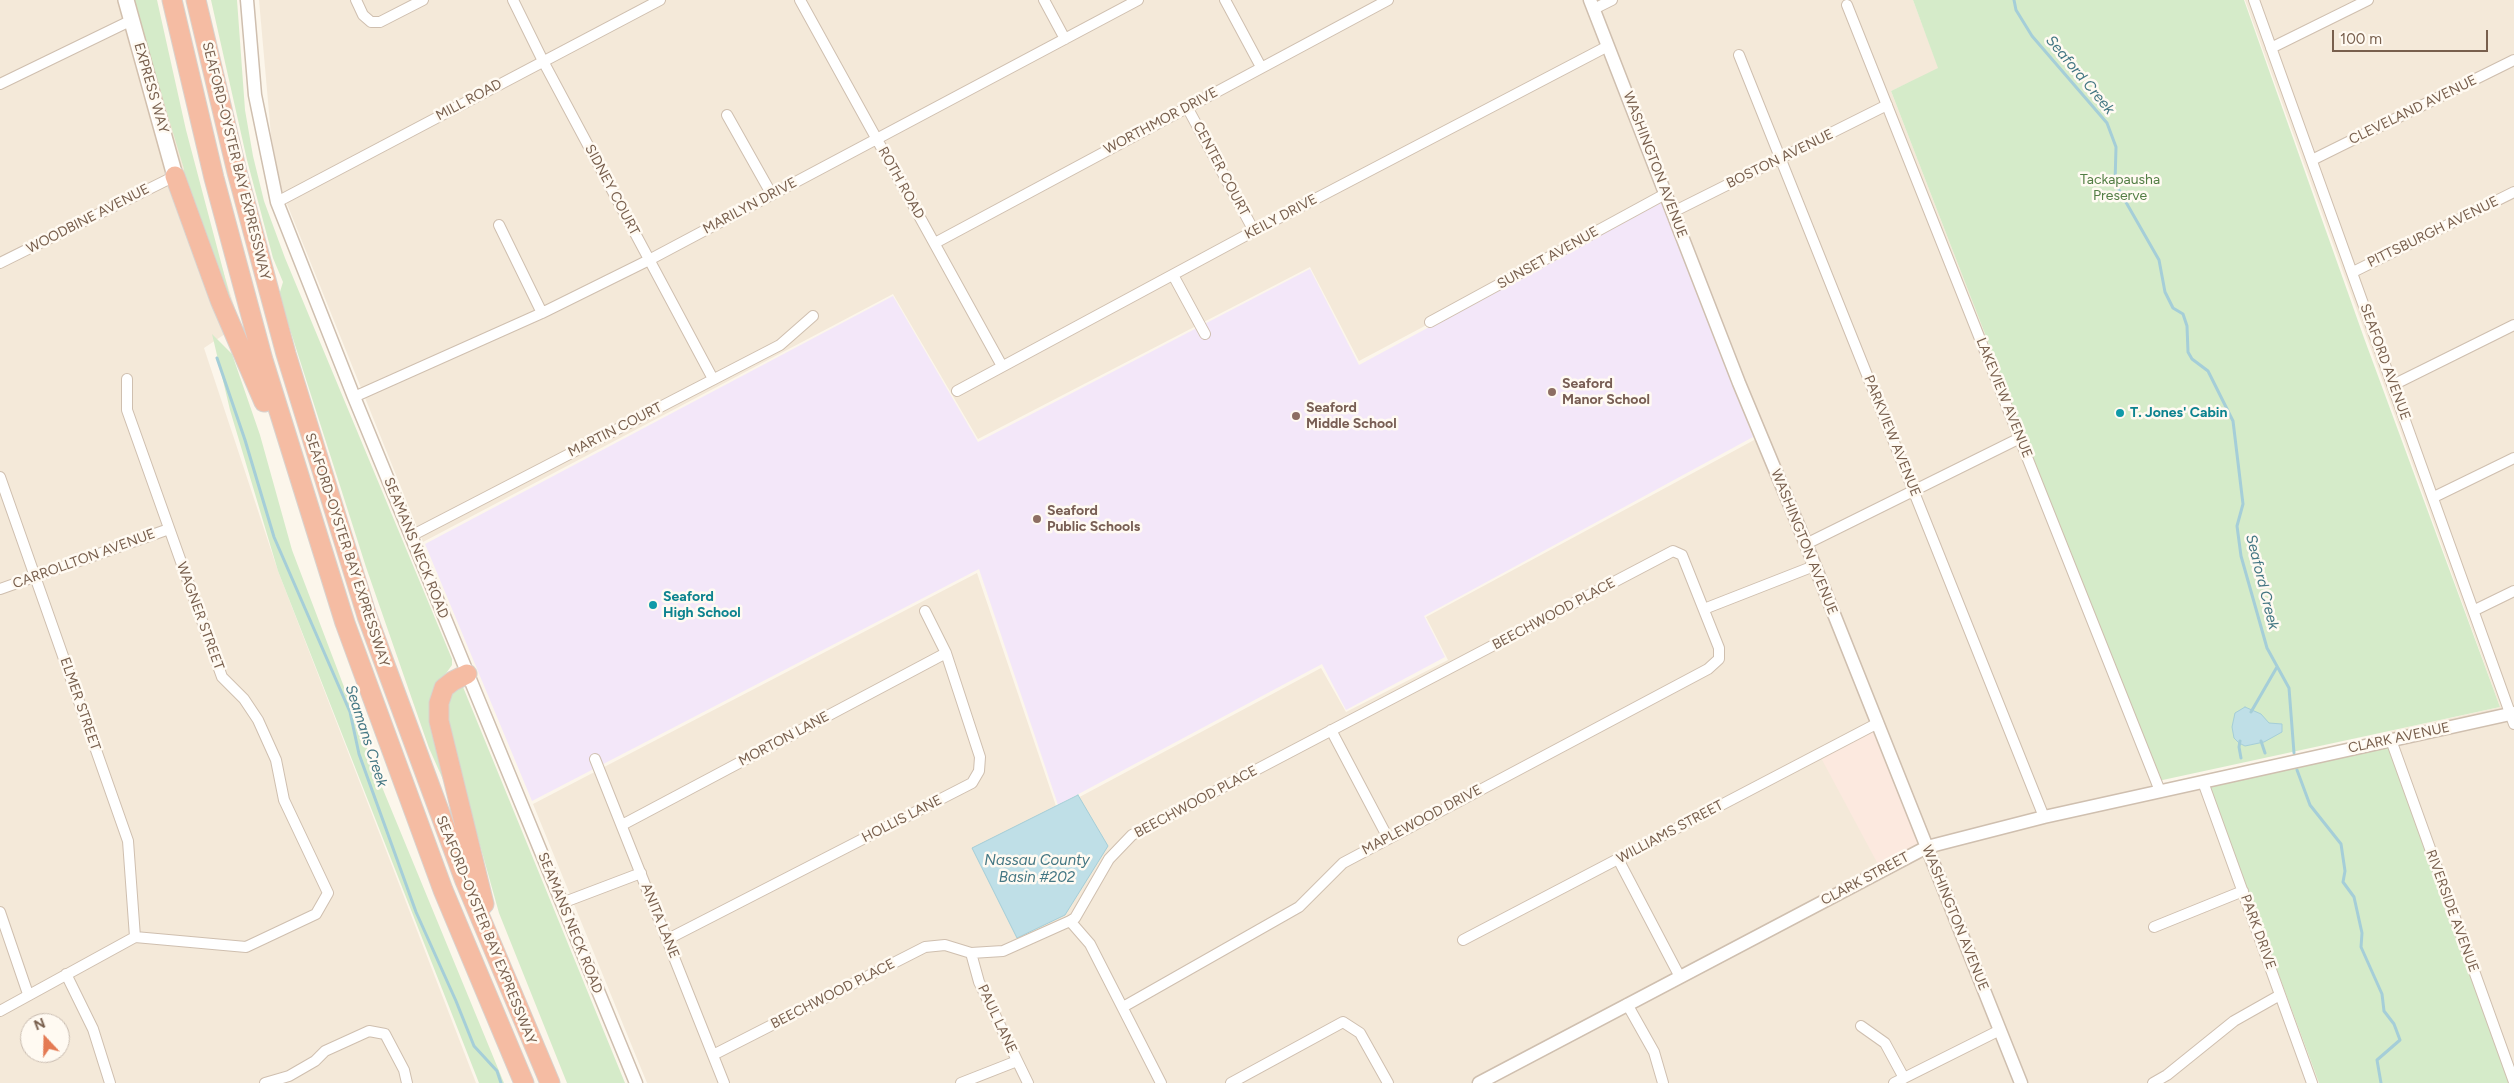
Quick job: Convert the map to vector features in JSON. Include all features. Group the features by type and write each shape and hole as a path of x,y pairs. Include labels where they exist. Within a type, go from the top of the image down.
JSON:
{"highway":[{"name":"SEAFORD-OYSTER BAY EXPRESSWAY","path":"172,0 239,273 263,360 316,535 345,623 412,809 443,890 524,1083"},
{"name":"SEAFORD-OYSTER BAY EXPRESSWAY","path":"196,0 235,163 267,284 336,518 411,740 465,881 550,1083"},
{"path":"176,176 220,300 257,383 316,535"},
{"path":"467,674 453,680 444,688 439,703 439,721 502,970"}],"main road":[{"name":"EXPRESS WAY","path":"126,0 176,176"}],"street":[{"name":"SEAMANS NECK ROAD","path":"247,0 254,95 278,202 354,397 636,1083"},
{"path":"356,0 363,15 371,22 380,22 423,0"},
{"name":"SIDNEY COURT","path":"513,0 543,61 713,380"},
{"name":"MILL ROAD","path":"278,202 660,0"},
{"name":"ROTH ROAD","path":"800,0 1002,366"},
{"path":"1044,0 1066,39"},
{"name":"MARILYN DRIVE","path":"354,397 542,314 649,260 1138,0"},
{"path":"1225,0 1261,67"},
{"name":"WORTHMOR DRIVE","path":"934,243 1388,0"},
{"path":"1592,5 1612,0"},
{"name":"SEAFORD AVENUE","path":"2254,0 2513,717"},
{"path":"2271,48 2368,0"},
{"name":"WASHINGTON AVENUE","path":"1592,5 1739,383 1806,544 2021,1083"},
{"name":"LAKEVIEW AVENUE","path":"1847,5 2160,791"},
{"path":"0,84 132,20"},
{"name":"KEILY DRIVE","path":"956,391 1254,231 1608,46"},
{"name":"PARKVIEW AVENUE","path":"1739,55 2044,817"},
{"name":"CLEVELAND AVENUE","path":"2312,160 2514,60"},
{"name":"BOSTON AVENUE","path":"1673,212 1887,105"},
{"name":"CENTER COURT","path":"1187,107 1254,231"},
{"path":"727,115 772,195"},
{"name":"WOODBINE AVENUE","path":"0,263 176,176"},
{"name":"PITTSBURGH AVENUE","path":"2353,272 2514,192"},
{"name":"SUNSET AVENUE","path":"1430,322 1666,193"},
{"path":"499,226 542,314"},
{"path":"1173,275 1205,334"},
{"name":"MARTIN COURT","path":"411,536 780,345 813,316"},
{"path":"2393,385 2514,325"},
{"name":"WAGNER STREET","path":"127,379 127,410 222,677 244,699 258,720 276,760 284,800 328,893 316,914 246,947 136,936"},
{"path":"1806,544 2020,438"},
{"path":"2434,498 2514,458"},
{"name":"ELMER STREET","path":"0,477 128,841 136,936"},
{"name":"CARROLLTON AVENUE","path":"0,589 169,529"},
{"name":"BEECHWOOD PLACE","path":"713,1055 925,947 945,945 971,953 1003,952 1070,921 1075,918 1109,859 1132,835 1673,552 1682,554 1704,609"},
{"path":"1704,609 1814,566"},
{"path":"2475,610 2514,590"},
{"name":"MAPLEWOOD DRIVE","path":"1123,1007 1298,907 1343,863 1708,670 1719,659 1717,643 1704,609"},
{"name":"HOLLIS LANE","path":"668,939 972,783 979,772 980,757 946,653 925,611"},
{"name":"MORTON LANE","path":"622,825 946,653"},
{"name":"CLARK AVENUE","path":"2284,764 2391,740 2513,717"},
{"name":"WILLIAMS STREET","path":"1463,940 1878,723"},
{"path":"1331,730 1388,838"},
{"name":"RIVERSIDE AVENUE","path":"2391,740 2514,1082"},
{"name":"ANITA LANE","path":"595,759 724,1083"},
{"name":"CLARK STREET","path":"1479,1083 1927,847 2044,817 2284,764"},
{"name":"PARK DRIVE","path":"2203,782 2312,1083"},
{"path":"1618,859 1680,977"},
{"path":"562,902 641,873"},
{"path":"2154,927 2243,891"},
{"path":"0,912 28,994"},
{"path":"1070,921 1090,944 1161,1083"},
{"path":"0,1011 136,936"},
{"name":"PAUL LANE","path":"971,953 979,982 1028,1083"},
{"path":"66,974 93,1029 110,1083"},
{"path":"2153,1083 2169,1079 2234,1021 2280,995"},
{"path":"1627,1004 1654,1052 1663,1083"},
{"path":"1231,1083 1343,1022 1360,1033 1388,1083"},
{"path":"1861,1026 1885,1043 1899,1081 2000,1030"},
{"path":"265,1083 289,1076 325,1051 369,1031 385,1034 404,1070 407,1083"},
{"path":"961,1083 1017,1061"}],"shaded area":[{"path":"0,0 136,0 240,324 204,348 278,571 476,1083 0,1083"},
{"path":"259,0 1913,0 1939,69 1891,91 2164,796 2209,787 2319,1083 647,1083 533,804 977,573 1057,809 1321,668 1346,712 1448,660 1426,617 1756,439 1665,198 1359,361 1310,267 978,439 893,294 423,542 281,189 271,135"},
{"path":"2245,0 2514,0 2514,1083 2387,732 2500,707"},
{"name":"Seaford Public Schools","path":"1664,200 1753,437 1424,616 1445,657 1346,710 1322,664 1058,805 979,569 532,801 425,544 893,296 978,442 1310,269 1359,365"},
{"path":"1877,726 1924,845 1880,868 1820,756"}],"green space":[{"path":"133,0 157,0 186,130 236,319 182,180 184,169"},
{"path":"211,0 237,0 245,110 253,156 264,201 285,258 452,659 452,665 437,686 445,784 429,748 366,567 279,295 283,282 273,258 247,160"},
{"name":"Tackapausha Preserve","path":"1913,0 2244,0 2364,338 2500,707 2158,781 1891,91 1938,68"},
{"path":"212,334 232,354 260,435 292,550 382,787 504,1083 479,1083 278,571 230,410"},
{"path":"460,684 463,687 625,1083 567,1083 499,913 442,709 449,687"},
{"path":"2391,747 2512,1083 2319,1083 2209,787"}],"water":[{"path":"2245,707 2261,714 2269,723 2282,724 2282,732 2264,742 2245,746 2239,743 2234,738 2232,727 2235,713"},
{"name":"Nassau County Basin #202","path":"1078,795 1108,846 1065,915 1017,938 972,848"}],"waterway":[{"name":"Seaford Creek","path":"2014,0 2016,10 2032,36 2107,123 2116,147 2115,183 2159,260 2165,292 2173,308 2183,314 2187,326 2188,352 2192,359 2208,371 2233,421 2243,504 2237,526 2241,556 2267,648 2289,688 2294,753"},
{"name":"Seamans Creek","path":"217,358 245,440 274,537 350,712 359,754 416,912 474,1046 497,1071 501,1083"},
{"path":"2251,712 2277,667"},
{"path":"2240,741 2241,758"},
{"path":"2261,741 2265,753"},
{"name":"Seaford Creek","path":"2297,770 2310,805 2341,844 2345,871 2343,882 2354,897 2362,933 2361,947 2382,994 2384,1011 2394,1024 2400,1040 2377,1060 2381,1083"}],"place":[{"name":"Seaford Manor School","path":"1552,392"},
{"name":"T. Jones' Cabin","path":"2120,413"},
{"name":"Seaford Middle School","path":"1296,416"},
{"name":"Seaford Public Schools","path":"1037,519"},
{"name":"Seaford High School","path":"653,605"}]}
